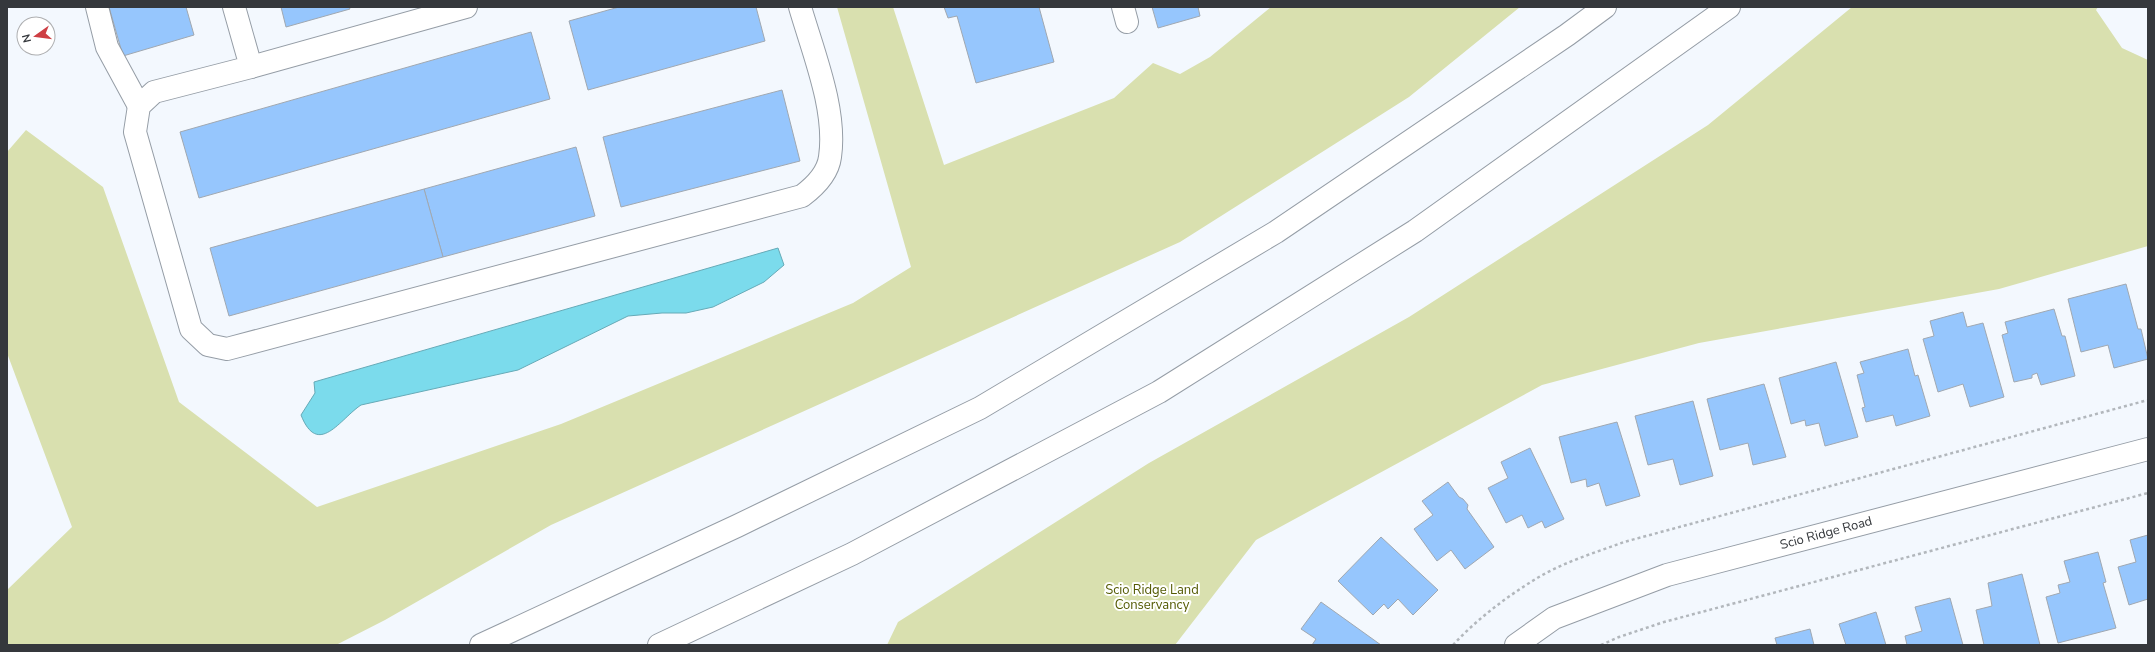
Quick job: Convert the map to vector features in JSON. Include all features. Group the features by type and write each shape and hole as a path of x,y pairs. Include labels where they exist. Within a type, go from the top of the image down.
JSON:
{"main road":[{"path":"97,7 108,47 139,106 135,132 191,329 208,345 227,348 802,196 817,185 830,158 830,132 827,102 800,7"},
{"path":"234,7 251,67"},
{"path":"139,106 154,92 251,67 466,7"},
{"path":"481,645 738,526 980,408 1276,232 1567,35 1605,7"},
{"path":"659,645 852,554 1159,392 1415,231 1729,7"},
{"name":"Scio Ridge Road","path":"1516,645 1554,618 1667,575 2148,449"}],"path":[{"path":"1453,645 1500,604 1535,579 1578,559 1624,542 2148,400"},
{"path":"1601,645 1618,637 1664,622 2148,493"}],"green space":[{"path":"837,7 893,7 944,165 1114,98 1153,63 1180,74 1210,57 1271,7 1520,7 1409,97 1180,242 551,525 385,620 336,645 7,645 7,590 72,527 7,353 7,152 26,130 103,187 179,402 317,507 561,424 853,303 911,267"},
{"name":"Scio Ridge Land Conservancy","path":"1852,7 2098,7 2096,10 2122,48 2148,60 2148,246 1999,289 1699,343 1542,385 1256,540 1175,645 887,645 898,622 1149,463 1409,317 1708,125"}],"water":[{"path":"778,248 784,265 764,282 713,307 686,313 662,313 628,316 518,370 361,405 337,426 322,434 315,434 308,427 301,415 315,393 314,382"}],"building":[{"path":"109,7 186,7 194,35 123,56"},
{"path":"281,7 349,7 350,9 286,27"},
{"path":"619,7 756,7 765,41 588,90 569,21"},
{"path":"944,7 1039,7 1054,62 976,83 957,16 948,18"},
{"path":"1152,7 1198,7 1200,16 1158,28"},
{"path":"531,32 550,99 199,198 180,132"},
{"path":"782,90 800,161 621,207 603,137"},
{"path":"576,147 595,216 443,257 424,189"},
{"path":"424,189 443,257 229,316 210,248"},
{"path":"2126,284 2138,329 2141,329 2148,359 2114,368 2108,345 2081,352 2068,299"},
{"path":"2054,309 2062,336 2065,336 2075,376 2041,385 2037,373 2032,375 2032,378 2014,382 2002,335 2008,333 2005,322"},
{"path":"1963,312 1967,327 1983,323 2004,397 1970,407 1963,384 1938,392 1923,339 1934,336 1930,321"},
{"path":"1908,349 1915,376 1918,375 1930,416 1896,426 1893,415 1866,422 1862,408 1865,407 1857,375 1864,373 1860,362"},
{"path":"1836,362 1858,437 1825,446 1819,423 1806,426 1805,420 1791,424 1779,378"},
{"path":"1764,384 1786,457 1753,465 1748,443 1720,450 1707,399"},
{"path":"1693,401 1713,476 1680,485 1673,459 1648,465 1635,416"},
{"path":"1617,422 1640,496 1606,506 1599,483 1587,487 1586,479 1571,483 1559,437"},
{"path":"1530,448 1564,519 1545,528 1542,521 1528,528 1522,515 1506,523 1488,488 1508,478 1501,462"},
{"path":"1448,482 1459,497 1468,505 1467,509 1494,547 1465,569 1451,550 1437,561 1414,529 1433,515 1422,501"},
{"path":"2148,535 2148,599 2129,605 2118,567 2136,562 2130,540"},
{"path":"1381,537 1438,590 1413,615 1398,599 1388,609 1384,604 1373,615 1338,581"},
{"path":"2098,552 2106,582 2103,583 2116,628 2058,643 2046,597 2060,593 2058,585 2070,582 2064,561"},
{"path":"2022,574 2040,645 1984,645 1976,610 1992,606 1988,583"},
{"path":"1950,598 1963,645 1907,645 1905,636 1922,631 1915,607"},
{"path":"1321,602 1381,645 1312,645 1316,639 1301,629"},
{"path":"1876,612 1886,645 1846,645 1839,624"},
{"path":"1810,629 1814,645 1777,645 1775,638"}]}
